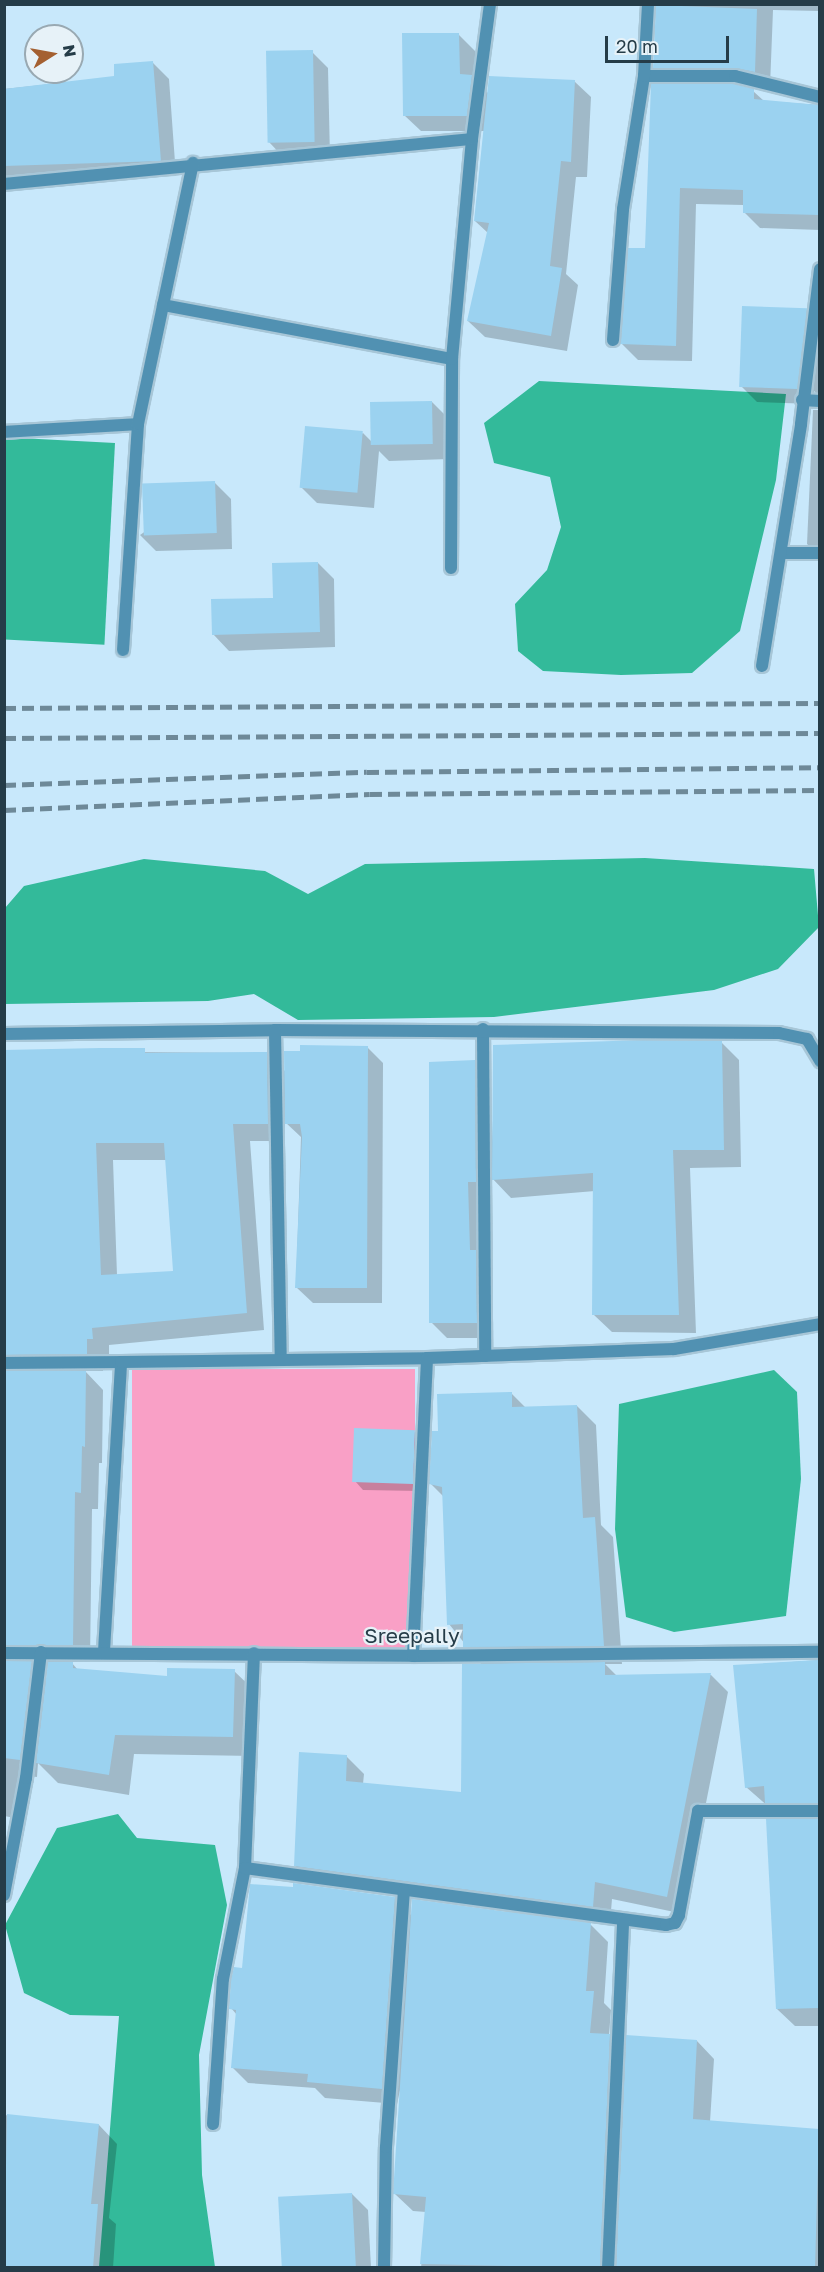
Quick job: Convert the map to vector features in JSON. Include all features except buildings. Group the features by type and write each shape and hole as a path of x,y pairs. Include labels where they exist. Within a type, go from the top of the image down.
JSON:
{"street":[{"path":"451,568 452,359 472,139 490,4"},
{"path":"613,340 623,209 644,76 648,4"},
{"path":"644,76 735,76 819,97"},
{"path":"4,184 194,163 472,139"},
{"path":"123,650 138,424 194,163"},
{"path":"762,666 818,299 819,269"},
{"path":"163,305 452,359"},
{"path":"802,400 819,401"},
{"path":"4,432 138,424"},
{"path":"781,553 819,553"},
{"path":"483,1029 484,1356"},
{"path":"4,1034 483,1029 779,1033 807,1039 819,1061"},
{"path":"275,1030 281,1360"},
{"path":"4,1363 427,1359 674,1349 819,1324"},
{"path":"413,1656 427,1359"},
{"path":"104,1651 121,1362"},
{"name":"Sreepally","path":"4,1653 104,1651 413,1656 819,1652"},
{"path":"4,1895 26,1778 41,1652"},
{"path":"213,2124 223,1979 245,1868 254,1653"},
{"path":"245,1868 404,1892 623,1920 675,1923 679,1915 698,1811 819,1811"},
{"path":"384,2268 386,2147 404,1892"},
{"path":"608,2268 623,1920"}],"shaded area":[{"path":"539,381 786,394 776,480 740,631 692,673 621,675 543,671 518,651 515,604 547,570 561,527 550,477 494,463 484,423"},
{"path":"5,437 115,443 104,645 4,639"},
{"path":"645,858 814,869 819,927 778,969 714,990 494,1017 298,1020 254,994 208,1001 5,1004 5,908 24,886 144,859 265,871 308,894 365,864"},
{"path":"132,1369 415,1369 415,1648 132,1648"},
{"path":"774,1370 797,1392 801,1479 786,1616 674,1632 626,1617 615,1529 619,1404"},
{"path":"118,1814 137,1838 215,1845 227,1905 199,2055 202,2175 215,2267 99,2267 119,2016 70,2015 24,1993 5,1925 57,1828"}],"railway":[{"path":"4,708 820,703"},
{"path":"4,738 820,733"},
{"path":"4,785 367,772 820,767"},
{"path":"4,810 370,794 820,790"}]}
